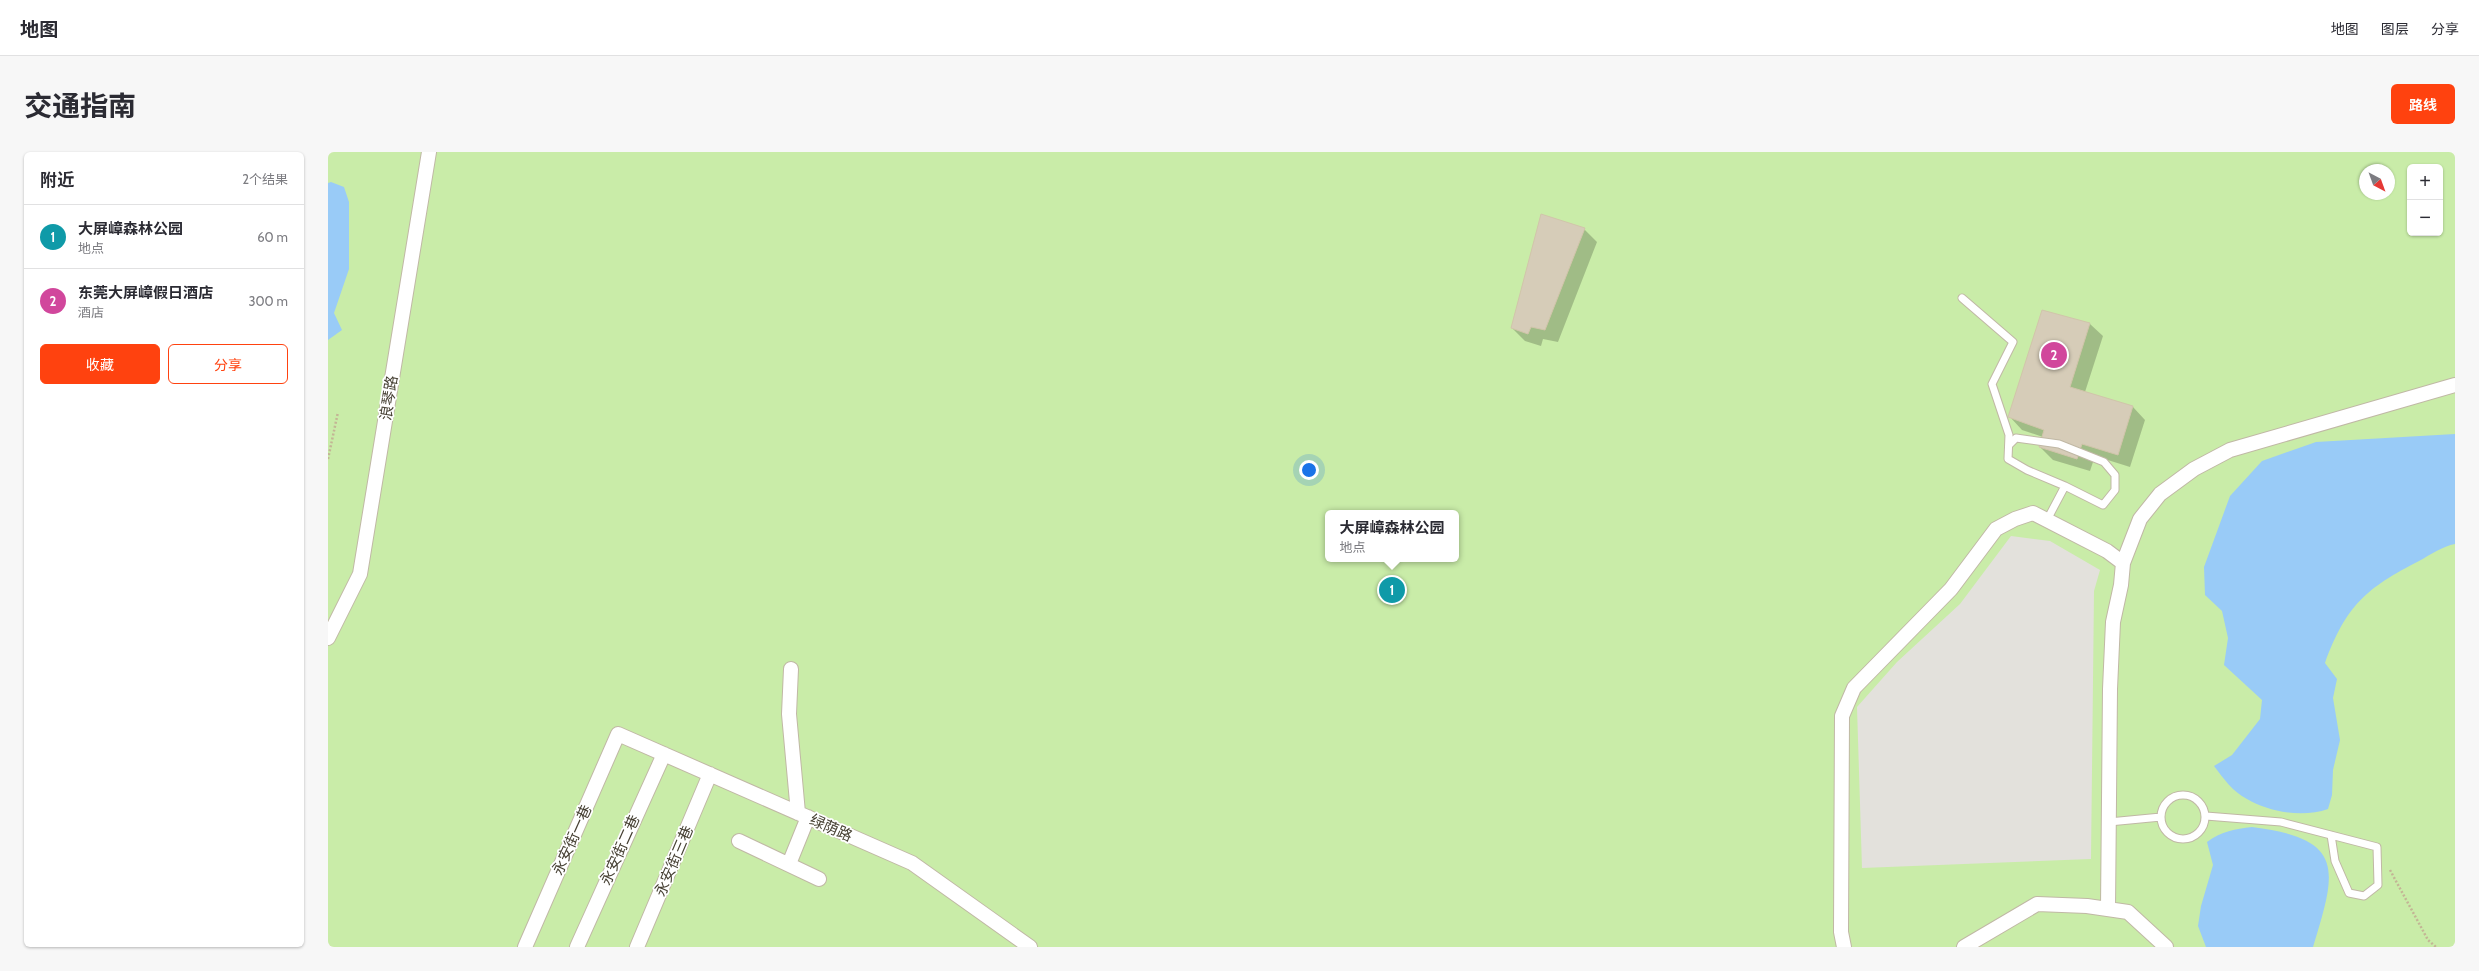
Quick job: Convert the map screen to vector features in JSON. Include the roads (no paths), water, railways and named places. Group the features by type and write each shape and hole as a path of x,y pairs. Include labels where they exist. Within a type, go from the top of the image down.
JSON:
{"street":[{"name":"浪琴路","path":"328,638 360,574 429,152"},
{"path":"2108,909 2113,629 2123,563 2140,520 2160,494 2194,469 2230,450 2455,385"},
{"path":"1844,947 1841,932 1842,716 1854,688 1951,589 1996,529 2015,519 2033,514 2107,551 2123,563"},
{"path":"789,864 803,815 789,714 791,669"},
{"name":"绿荫路","path":"618,734 912,863 1030,947"},
{"name":"永安街一巷","path":"525,947 618,734"},
{"name":"永安街二巷","path":"577,947 664,754"},
{"name":"永安街三巷","path":"637,947 710,774"},
{"path":"739,841 819,879"},
{"path":"1964,947 2038,904 2087,906 2128,912 2166,947"}],"lane":[{"path":"1962,298 2013,342 1992,384 2009,435 2008,459 2027,470 2065,486 2102,505 2114,490 2115,475 2104,462 2059,444 2016,438 2009,445"},
{"path":"2047,520 2065,486"},
{"path":"2182,795 2196,799 2203,807 2206,816 2203,826 2197,834 2182,839 2168,833 2161,818 2162,809 2168,801 2182,795"},
{"path":"2206,816 2281,822 2331,835 2377,847 2378,885 2364,896 2349,893 2335,861 2331,835"},
{"path":"2109,822 2161,818"}],"water":[{"path":"331,182 344,187 349,202 349,269 334,313 342,330 328,340 328,183"},
{"path":"2455,434 2455,544 2441,549 2401,571 2385,580 2372,590 2350,613 2333,643 2325,663 2337,679 2333,698 2340,740 2333,770 2332,795 2328,809 2318,812 2297,813 2276,810 2256,804 2233,789 2214,766 2232,755 2260,719 2262,700 2224,665 2228,638 2222,611 2205,595 2204,567 2230,496 2262,461 2316,442"},
{"path":"2252,827 2283,832 2305,840 2319,850 2327,863 2329,879 2327,898 2313,947 2206,947 2198,926 2201,906 2213,865 2207,842 2218,835 2229,831"}],"place":[{"name":"东莞大屏嶂假日酒店","path":"2054,355"},
{"name":"大屏嶂森林公园","path":"1392,590"}]}
